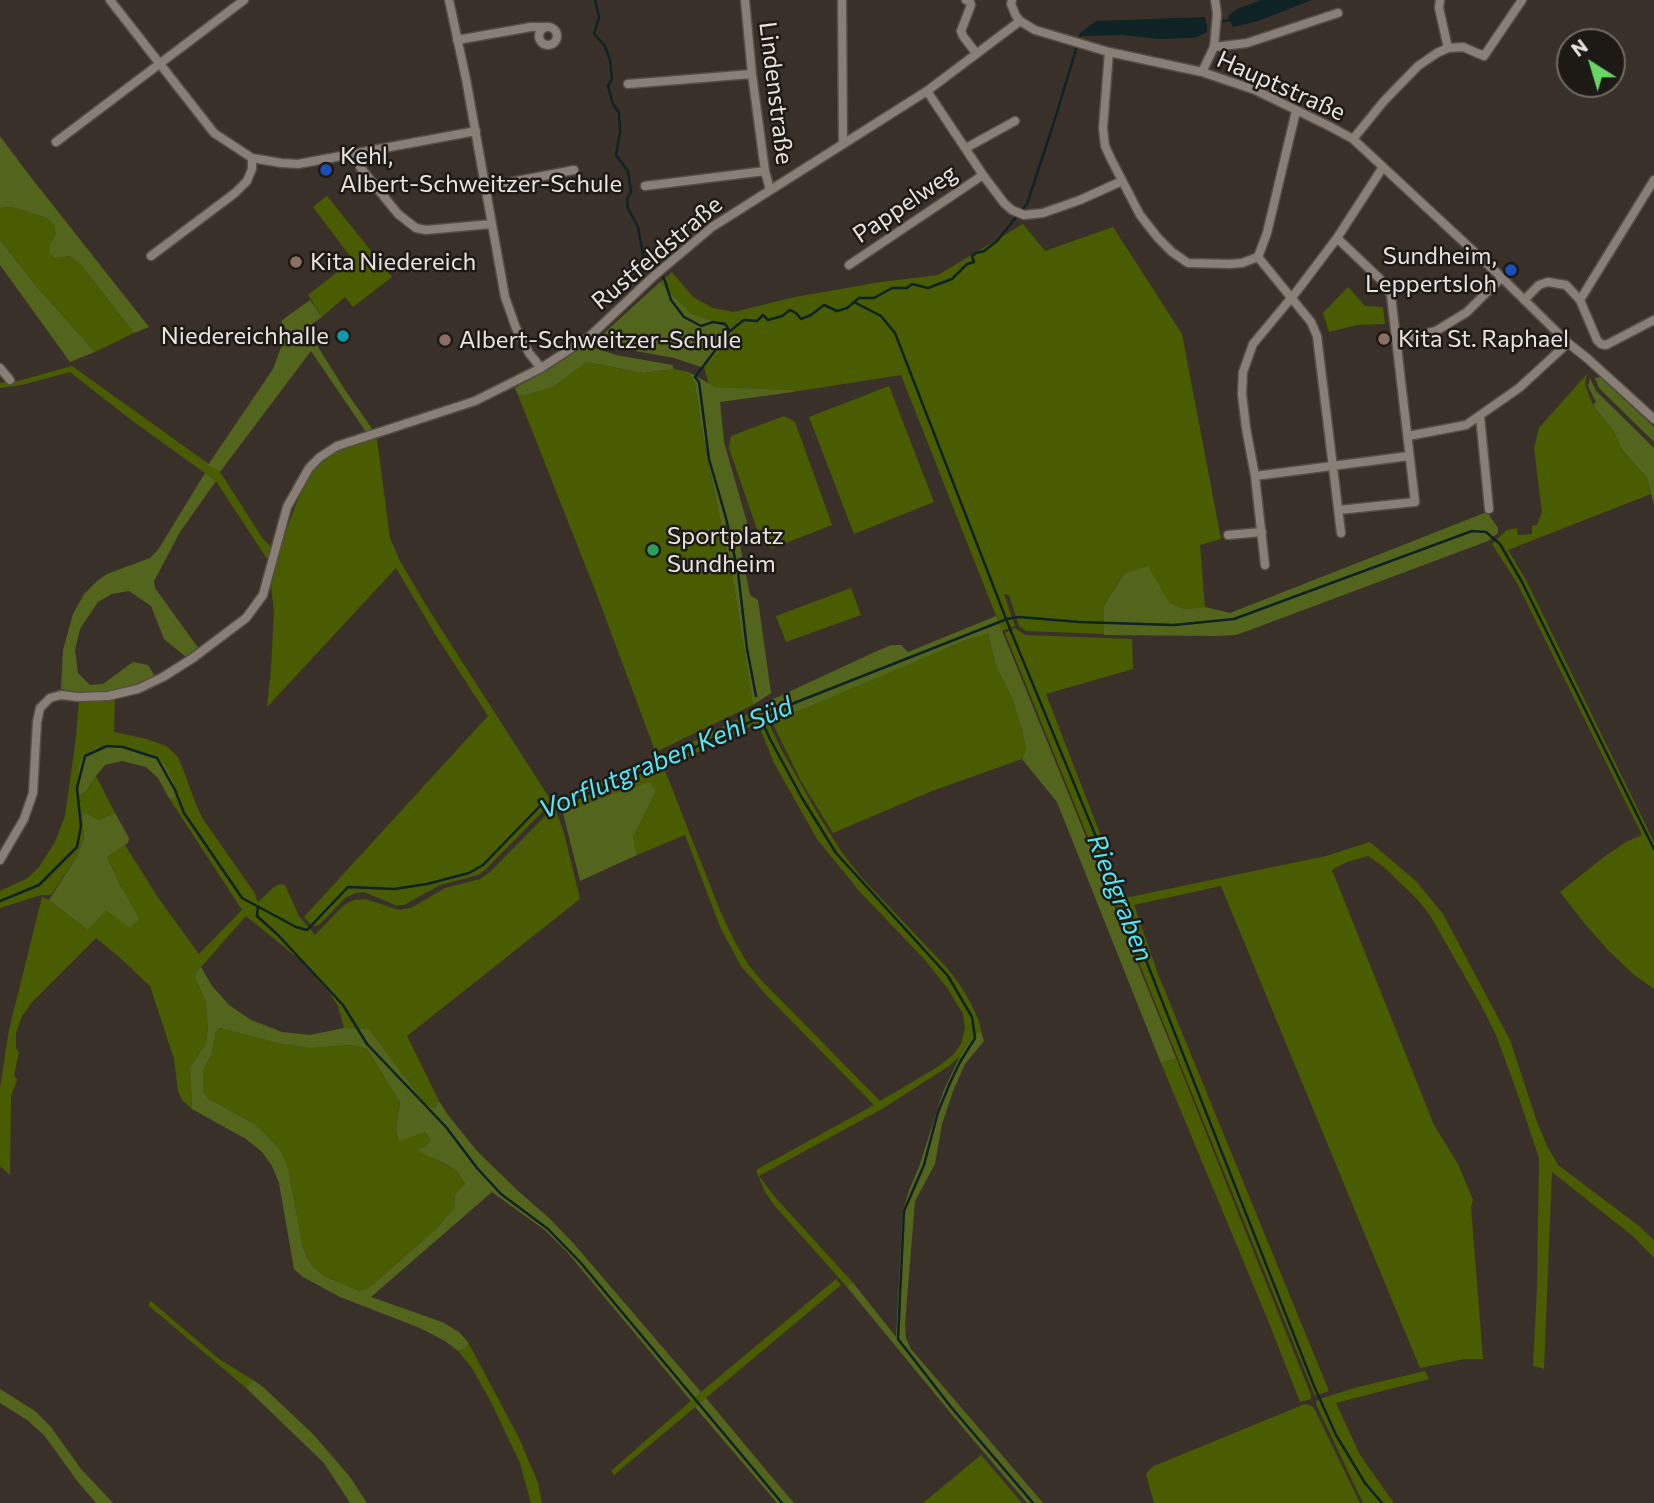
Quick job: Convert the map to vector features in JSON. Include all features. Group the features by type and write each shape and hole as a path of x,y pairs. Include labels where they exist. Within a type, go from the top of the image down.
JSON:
{"street":[{"path":"110,0 214,133 252,158 298,164 476,131"},
{"path":"56,142 244,0"},
{"path":"449,0 476,131 505,298 516,328 529,353 541,368"},
{"name":"Lindenstraße","path":"745,0 752,74 770,190"},
{"path":"842,0 843,144"},
{"path":"966,0 971,5 961,31 976,53"},
{"path":"1012,0 1014,12 1020,21"},
{"path":"1202,72 1214,47 1217,13 1215,0"},
{"path":"1440,0 1448,48"},
{"path":"1353,139 1384,101 1418,66 1437,53 1448,48 1463,47 1484,56 1522,0"},
{"path":"1214,47 1247,43 1338,13"},
{"name":"Rustfeldstraße","path":"0,860 24,819 33,793 40,708 50,698 61,695 108,696 138,689 193,658 246,618 263,595 287,507 309,468 320,457 337,446 475,401 541,368 590,336 655,275 712,227 927,91 1020,21"},
{"name":"Hauptstraße","path":"1020,21 1035,30 1073,43 1202,72 1255,90 1353,139 1568,343 1654,419"},
{"path":"457,40 531,27 547,27"},
{"path":"1109,52 1103,128 1105,146 1140,215 1158,238 1188,263 1242,263 1258,257 1267,233 1296,111"},
{"path":"628,84 752,74"},
{"path":"927,91 983,175 1012,210 1024,215 1043,213 1122,181"},
{"path":"966,148 1015,121"},
{"path":"358,153 360,167 398,214 416,228 426,230 492,224"},
{"path":"151,256 247,181 252,169 252,158"},
{"path":"1265,565 1242,394 1243,372 1253,344 1337,238 1383,167"},
{"path":"485,187 574,170"},
{"path":"645,186 765,171"},
{"name":"Pappelweg","path":"849,265 983,175"},
{"path":"1580,300 1654,180"},
{"path":"1337,238 1380,279 1391,295 1415,502 1339,510"},
{"path":"1258,257 1311,322 1317,336 1341,533"},
{"path":"1397,340 1436,331 1467,312 1502,278"},
{"path":"1524,300 1539,285 1548,282 1566,285 1580,300 1597,340 1606,345 1654,320"},
{"path":"1408,436 1466,425 1519,388 1568,343"},
{"path":"0,368 10,380"},
{"path":"1480,416 1489,509"},
{"path":"1255,476 1409,456"},
{"path":"1228,535 1262,532"}],"green space":[{"path":"0,136 149,327 134,333 82,266 70,256 55,258 49,252 56,234 54,225 47,218 12,207 0,208"},
{"path":"327,196 392,277 353,307 345,297 322,317 308,295 353,260 313,207"},
{"path":"12,207 47,218 54,225 56,234 50,244 55,258 70,256 82,266 134,333 95,352 36,286 0,240 0,208"},
{"path":"1023,224 1045,251 1113,227 1182,334 1221,539 1200,545 1205,607 1185,609 1168,603 1148,567 1124,574 1104,606 1104,634 1026,631 1019,626 1009,595 1004,594 1015,626 1002,631 901,375 793,392 715,387 709,384 704,368 733,334 729,327 692,314 660,282 672,272 693,297 713,308 734,312 795,297 938,275"},
{"path":"0,240 36,286 95,352 70,362 0,265"},
{"path":"660,282 692,314 730,327 734,334 704,368 674,358 614,347 606,341 603,334"},
{"path":"1348,287 1365,306 1383,307 1385,324 1357,325 1329,332 1323,313"},
{"path":"310,300 322,317 306,328 373,430 366,432 311,351 220,472 208,465 273,369 287,331 281,321"},
{"path":"586,345 616,355 672,365 674,369 643,373 587,362 553,387 518,395 515,388"},
{"name":"Sportplatz Sundheim","path":"587,362 643,373 674,369 689,372 695,384 701,428 734,586 753,705 658,751 654,748 518,395 553,387"},
{"path":"72,366 220,472 263,539 273,548 269,562 216,481 70,372 0,388 0,383 18,381"},
{"path":"689,372 715,387 793,390 720,402 724,442 748,526 739,540 750,595 758,600 771,693 753,705 734,586 701,427 695,384"},
{"path":"1587,374 1585,385 1593,405 1614,432 1621,448 1647,478 1651,494 1508,550 1526,580 1654,842 1654,989 1609,951 1560,892 1604,857 1642,835 1517,583 1492,544 1507,530 1517,528 1518,535 1532,534 1532,526 1537,525 1542,512 1534,448 1539,428"},
{"path":"1600,377 1654,427 1654,442 1599,388 1595,378"},
{"path":"1590,378 1596,391 1654,448 1654,505 1647,478 1621,448 1614,432 1593,405 1596,402 1588,386"},
{"path":"889,386 934,502 854,534 809,417"},
{"path":"784,416 795,422 832,525 773,548 762,544 729,448 731,436"},
{"path":"377,439 390,538 400,561 552,802 478,875 440,885 404,905 395,905 364,892 356,893 345,898 319,925 312,926 304,917 488,716 396,568 267,707 274,611 271,586 283,539 298,499 313,470 326,457 343,448"},
{"path":"205,473 216,481 180,532 154,581 155,588 199,649 186,657 164,639 151,606 129,591 112,594 98,602 80,629 75,650 78,673 90,685 103,684 133,662 148,665 156,678 115,693 86,694 61,689 63,650 73,614 84,594 107,574 150,558 158,550"},
{"path":"1487,512 1498,528 1498,533 1488,541 1236,635 1104,635 1104,606 1124,574 1148,566 1169,603 1185,609 1205,607 1230,613"},
{"path":"851,588 861,615 786,642 776,616"},
{"path":"996,616 1176,1058 1161,1063 1057,802 1022,759 1026,750 1022,730 1013,701 995,663 988,634 966,640 799,711 769,716 767,702 877,651 891,645 901,645 908,652"},
{"path":"1015,628 1025,635 1132,639 1133,669 1046,694 1125,898 1326,856 1370,842 1416,881 1443,914 1510,1040 1536,1119 1558,1165 1654,1240 1654,1258 1634,1237 1552,1172 1544,1369 1533,1366 1539,1158 1517,1092 1496,1035 1431,917 1419,901 1384,867 1368,856 1332,870 1434,1125 1458,1164 1473,1200 1471,1207 1483,1359 1465,1359 1420,1368 1221,886 1134,905 1158,974 1329,1391 1315,1396 1005,633"},
{"path":"988,634 995,663 1013,701 1022,730 1026,750 1022,759 932,791 833,833 801,781 769,716 799,711 966,640"},
{"path":"115,699 114,732 166,746 177,756 203,819 254,892 258,902 279,884 285,885 299,916 315,935 344,905 354,900 365,899 399,910 411,908 445,888 480,879 555,808 580,899 407,1036 439,1101 435,1108 426,1105 369,1029 344,1028 338,1006 329,992 299,959 246,916 194,975 206,1003 208,1030 205,1045 190,1067 192,1109 182,1100 178,1091 174,1059 150,986 96,938 33,1001 22,1016 16,1033 16,1048 19,1053 14,1075 17,1080 11,1096 10,1175 0,1166 0,1088 9,1030 42,897 88,930 121,887 107,857 125,845 159,899 199,954 242,910 169,798 176,800 165,764 97,748 86,791 96,776 115,813 99,820 86,813 82,815 84,838 77,856 51,895 41,895 0,908 0,891 28,878 39,867 55,842 65,816 79,700"},
{"path":"756,710 763,711 781,749 841,851 861,877 947,968 960,985 979,1021 981,1031 973,1036 960,1056 949,1066 882,1109 759,1176 854,1284 850,1283 847,1287 774,1205 765,1192 756,1170 874,1105 741,966 721,929 685,835 637,855 633,837 656,791 607,796 563,813 558,804 564,797 670,753","holes":["758,723 774,763 817,839 860,892 925,960 948,989 963,1014 965,1028 961,1044 953,1055 880,1101 748,964 721,913 664,768"]},
{"path":"121,746 151,754 165,764 173,782 176,800 169,798 158,778 146,767 122,761 105,765 86,791 77,796 79,764 84,755 97,748"},
{"path":"650,782 656,791 633,837 637,855 580,881 563,813"},
{"path":"86,813 99,820 115,813 129,838 128,843 107,857 139,919 130,928 106,910 88,930 49,900 77,856 84,838 82,815"},
{"path":"201,967 212,986 229,1005 251,1020 282,1032 310,1035 344,1028 369,1029 426,1105 435,1108 439,1101 477,1151 574,1244 701,1392 691,1401 567,1252 546,1231 492,1192 371,1297 442,1322 459,1332 468,1342 466,1348 458,1351 420,1328 340,1297 303,1277 294,1269 279,1183 272,1166 262,1152 246,1139 192,1109 190,1067 205,1045 208,1030 206,1003 194,975","holes":["221,1028 281,1044 310,1048 353,1045 367,1049 400,1102 396,1129 399,1141 425,1132 431,1142 418,1151 457,1171 465,1184 455,1194 454,1208 437,1228 369,1288 360,1291 324,1276 312,1266 303,1248 288,1168 280,1150 251,1122 209,1099 203,1091 203,1071 212,1053 216,1032"]},
{"path":"222,1028 281,1044 310,1048 354,1045 367,1049 400,1102 396,1129 399,1140 424,1131 431,1142 419,1151 457,1171 465,1184 455,1194 454,1208 437,1228 369,1288 360,1291 324,1276 312,1266 303,1248 288,1168 251,1122 209,1099 203,1091 203,1071 212,1053 216,1032"},
{"path":"981,1031 984,1041 965,1064 953,1091 942,1124 935,1164 915,1201 906,1338 911,1349 1043,1503 1027,1503 847,1287 850,1283 854,1284 896,1337 903,1211 943,1092 960,1056 973,1036"},
{"path":"1176,1058 1311,1399 1300,1402 1161,1063"},
{"path":"836,1279 841,1285 614,1475 611,1471"},
{"path":"151,1301 219,1359 253,1380 246,1388 148,1305"},
{"path":"468,1342 519,1438 538,1483 542,1503 531,1503 520,1463 491,1402 472,1368 458,1351 466,1348"},
{"path":"1425,1371 1429,1379 1336,1403 1360,1455 1394,1503 1363,1503 1316,1404 1317,1400"},
{"path":"253,1380 313,1434 350,1477 367,1503 350,1503 324,1463 246,1388"},
{"path":"0,1389 35,1411 51,1427 81,1469 113,1503 96,1503 44,1435 27,1420 0,1403"},
{"path":"706,1398 794,1503 777,1503 695,1407"},
{"path":"1305,1404 1315,1410 1360,1503 1154,1503 1146,1474 1154,1466"},
{"path":"981,1455 1022,1503 923,1503"}],"water":[{"path":"1261,0 1312,0 1258,21 1233,27 1228,16 1237,9"},
{"path":"1205,17 1207,32 1195,38 1080,36 1080,33 1096,21"}],"waterway":[{"path":"595,0 599,17 594,34 605,46 610,60 612,79 608,86 613,104 619,113 620,132 616,155 628,171 631,192 627,199 628,208 638,227 643,255 657,269"},
{"path":"1219,22 1229,20"},
{"path":"1021,211 1027,204 1080,36"},
{"path":"661,274 671,300 684,317 701,326 713,322 725,324 730,331 744,320 757,321 763,315 768,320 782,316 790,310 801,319 824,305 837,311 847,308 859,298 874,298 892,288 907,288 912,284 928,288 952,279 967,264 974,262 972,256 997,241 1017,216"},
{"name":"Riedgraben","path":"854,302 881,316 895,333 1010,629 1123,902 1314,1386 1336,1435 1365,1483 1382,1503"},
{"path":"730,331 695,377 699,382 709,459 738,572 747,649 756,696"},
{"name":"Vorflutgraben Kehl Süd","path":"0,901 39,885 77,847 81,826 77,788 85,756 107,746 123,747 157,758 184,813 242,898 296,927 307,930 348,887 394,889 469,873 483,865 540,806 563,804 646,770 774,711 1007,619 1019,617 1174,625 1234,619 1472,531 1486,532 1500,544 1522,582 1654,849"},
{"path":"760,717 802,798 836,853 948,976 972,1017 975,1038 960,1062 938,1112 924,1165 904,1211 898,1339 951,1407 1033,1503"},
{"path":"258,907 257,916 343,1005 367,1044 446,1127 501,1194 548,1229 580,1262 782,1503"}],"place":[{"name":"Kehl, Albert-Schweitzer-Schule","path":"326,170"},
{"name":"Kita Niedereich","path":"296,262"},
{"name":"Sundheim, Leppertsloh","path":"1511,270"},
{"name":"Niedereichhalle","path":"343,336"},
{"name":"Kita St. Raphael","path":"1384,339"},
{"name":"Albert-Schweitzer-Schule","path":"445,340"},
{"name":"Sportplatz Sundheim","path":"653,550"}]}
